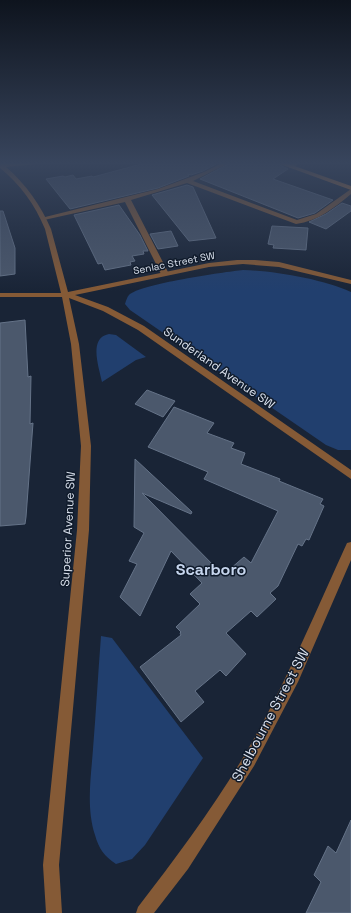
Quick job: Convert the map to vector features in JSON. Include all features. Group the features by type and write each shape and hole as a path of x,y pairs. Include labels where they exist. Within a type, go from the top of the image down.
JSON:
{"street":[{"name":"Superior Avenue SW","path":"35,206 44,218 66,295 75,344 86,446 83,530 51,865 54,913"},
{"path":"44,218 98,206"},
{"path":"130,206 165,274"},
{"path":"253,206 296,222 306,222 330,206"},
{"name":"Senlac Street SW","path":"0,295 66,295 209,265 256,262 292,267 351,282"},
{"name":"Sunderland Avenue SW","path":"66,295 94,303 121,315 142,328 351,475"},
{"name":"Shelbourne Street SW","path":"144,913 182,863 249,761 292,677 351,546"}],"shaded area":[{"path":"243,270 298,276 326,283 351,292 351,450 338,450 326,445 130,310 125,304 129,295 149,287 183,279"},
{"path":"109,334 116,335 146,357 136,360 102,382 96,354 97,347 99,341"},
{"path":"101,636 112,638 203,758 145,845 132,859 116,864 102,852 98,844 92,825 90,803 90,781"}],"building":[{"path":"67,206 84,206 70,209"},
{"path":"119,206 140,235 148,251 143,251 144,254 132,256 135,261 130,262 131,265 105,270 102,263 98,264 74,215"},
{"path":"161,206 201,206 216,238 189,241"},
{"path":"267,206 325,206 315,213 298,218"},
{"path":"338,206 351,206 351,211 326,229 309,222 326,214"},
{"path":"0,211 3,211 15,248 15,274 0,276"},
{"path":"272,226 308,228 306,250 273,248 274,245 268,244"},
{"path":"171,231 178,246 158,249 150,234"},
{"path":"25,320 28,377 31,376 30,424 33,423 26,517 25,524 0,526 0,323"},
{"path":"147,390 175,401 163,417 135,404"},
{"path":"174,407 214,423 207,433 234,443 231,448 245,453 241,464 280,479 279,481 323,499 320,504 324,506 309,540 306,539 302,546 298,544 278,586 270,593 276,599 257,617 251,611 226,633 246,654 226,676 220,670 195,691 204,702 181,722 140,667 181,635 181,632 176,627 200,604 190,594 202,583 171,551 140,616 120,597 137,564 129,561 144,533 134,527 135,459 192,512 191,514 142,493 223,575 244,557 251,563 278,511 204,479 208,472 148,447"},
{"path":"351,820 351,913 306,913 321,882 314,875 328,846 336,853"}],"district":[{"name":"Scarboro","path":"211,569"}]}
